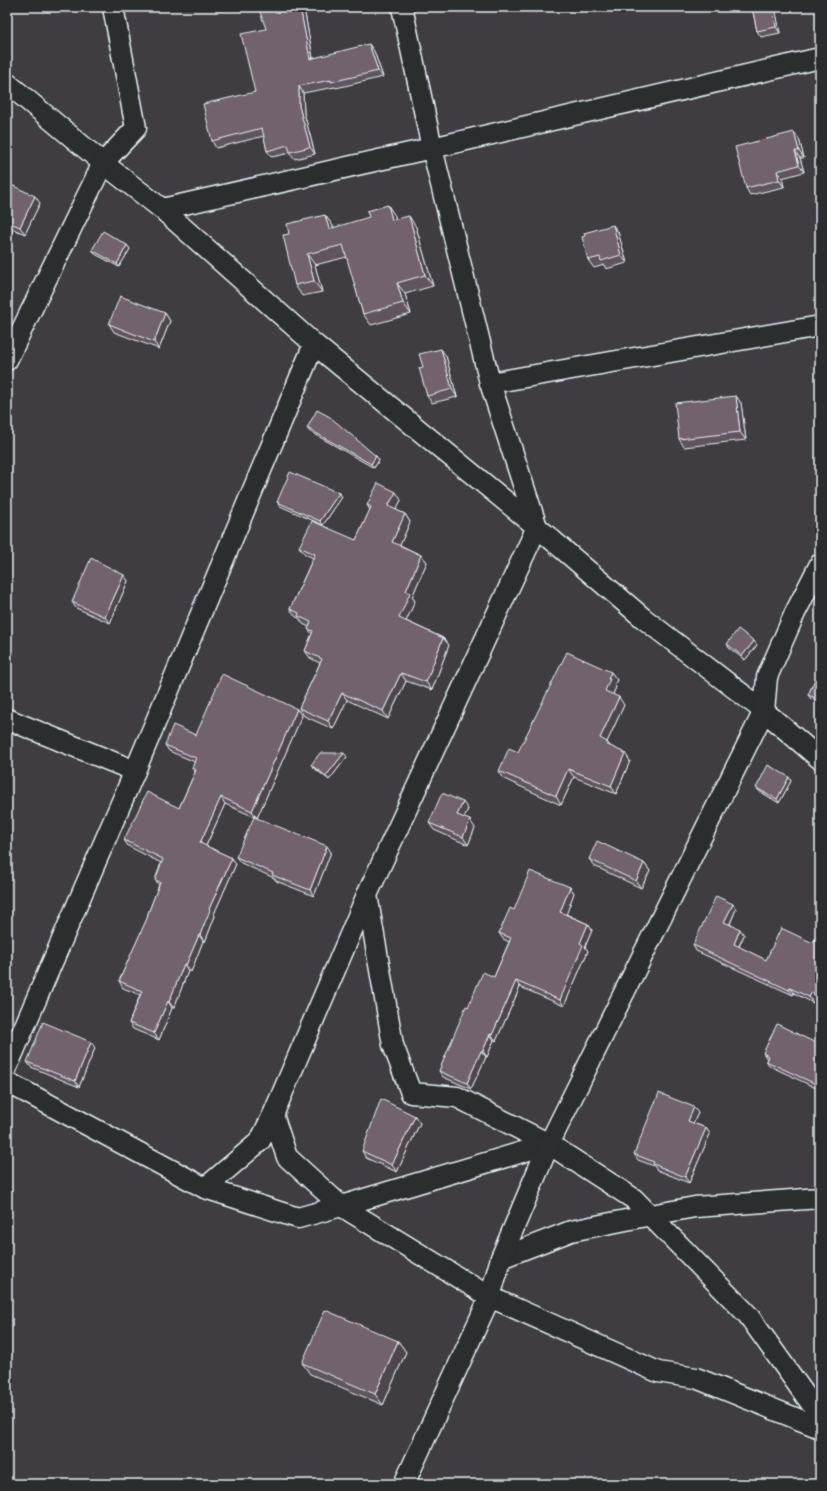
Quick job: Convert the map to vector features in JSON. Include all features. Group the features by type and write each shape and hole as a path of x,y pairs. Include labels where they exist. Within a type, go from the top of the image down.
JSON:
{"street":[{"path":"7,360 103,163 136,128 113,7"},
{"path":"205,1188 260,1141 273,1115 367,895 537,527 490,383 432,148 402,7"},
{"path":"162,209 820,58"},
{"path":"7,83 103,163 162,209 314,344 537,527 642,618 764,711 820,759"},
{"path":"490,383 820,326"},
{"path":"7,1067 135,771 314,344"},
{"path":"404,1484 490,1297 501,1258 549,1144 764,711 767,677 795,613 820,564"},
{"path":"7,719 135,771"},
{"path":"367,895 393,1045 411,1093 457,1097 549,1144 634,1199 748,1315 820,1416"},
{"path":"7,1082 205,1188 298,1218 549,1144"},
{"path":"273,1115 287,1157 341,1206 490,1297 658,1372 696,1378 820,1428"},
{"path":"501,1258 571,1231 651,1215 695,1207 820,1198"}],"building":[{"path":"268,7 300,7 310,59 369,44 378,71 331,82 331,80 299,86 299,106 310,147 290,152 288,145 267,151 262,128 212,141 203,104 255,92 241,34 266,29 259,9"},
{"path":"752,7 772,7 776,27 757,31"},
{"path":"794,132 799,151 795,151 799,165 777,171 779,180 746,188 735,147"},
{"path":"7,183 35,196 20,227 8,222 7,225"},
{"path":"388,205 392,220 409,216 425,275 397,283 403,303 363,314 343,245 307,254 314,281 295,285 283,235 289,234 287,224 325,215 329,229 369,217 367,211"},
{"path":"613,225 621,255 601,261 600,257 588,260 582,237 585,236 584,233"},
{"path":"103,231 127,245 117,264 92,250"},
{"path":"120,296 165,313 154,342 109,324"},
{"path":"441,349 452,389 427,396 419,368 423,367 419,354"},
{"path":"736,396 740,432 679,439 675,403"},
{"path":"317,410 330,417 376,456 371,464 307,428"},
{"path":"290,472 339,493 320,521 277,502"},
{"path":"378,483 396,492 388,506 405,514 392,542 421,555 406,591 410,593 399,618 443,638 426,682 401,673 383,711 342,693 328,721 299,708 322,659 305,651 313,631 308,629 311,622 298,616 299,613 290,609 315,554 299,547 312,521 356,540 371,507 367,505"},
{"path":"91,558 124,575 105,617 72,602"},
{"path":"738,629 754,641 742,656 727,644"},
{"path":"567,652 611,672 605,691 619,697 600,738 607,742 606,744 625,753 611,786 568,769 556,796 499,771 509,748 518,752"},
{"path":"820,669 820,700 808,695"},
{"path":"222,674 297,709 252,811 221,797 200,843 232,858 209,909 210,910 200,935 186,965 184,964 169,1002 168,1001 154,1033 129,1023 142,991 119,981 148,916 160,882 155,880 163,859 124,840 147,792 179,808 196,770 192,768 196,758 165,745 173,725 196,735"},
{"path":"320,753 344,753 326,776 311,765"},
{"path":"768,765 789,777 777,799 756,788"},
{"path":"442,793 463,802 457,815 470,820 463,837 429,823"},
{"path":"254,817 327,846 310,890 272,875 273,873 236,857"},
{"path":"597,841 644,863 636,881 589,859"},
{"path":"530,871 570,887 560,912 588,924 580,943 583,945 560,1000 516,981 492,1035 490,1034 483,1051 481,1051 467,1083 439,1071 466,1006 468,1007 483,972 494,977 511,938 499,933 510,908 514,910"},
{"path":"716,896 733,904 724,922 740,929 734,944 766,960 781,928 813,943 820,928 820,996 812,992 809,997 790,988 789,990 693,945"},
{"path":"43,1022 91,1042 75,1081 27,1062"},
{"path":"777,1024 820,1045 820,1086 766,1061 768,1056 763,1053"},
{"path":"659,1093 694,1107 688,1121 706,1128 685,1177 653,1164 654,1162 634,1154"},
{"path":"381,1099 415,1116 392,1165 362,1151"},
{"path":"325,1310 398,1341 375,1394 302,1363"}]}
